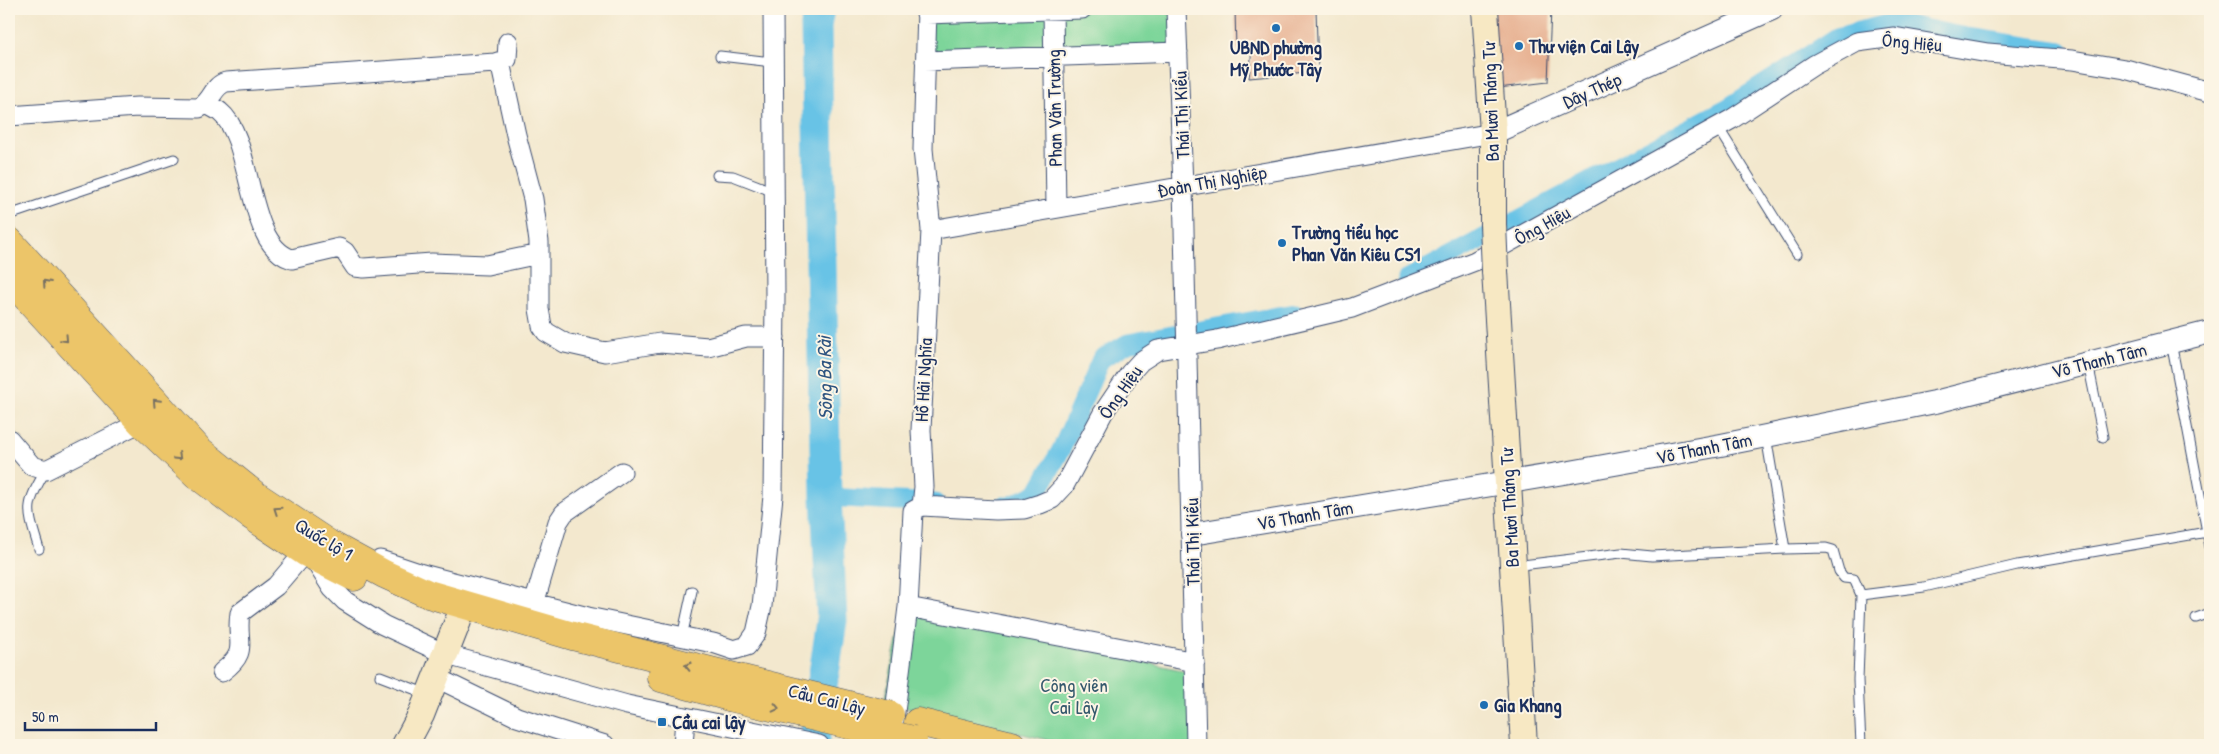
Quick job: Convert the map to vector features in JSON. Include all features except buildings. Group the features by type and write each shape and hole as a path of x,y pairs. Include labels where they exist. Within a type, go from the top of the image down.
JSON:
{"main road":[{"name":"Ba Mươi Tháng Tư","path":"1485,9 1493,133 1495,271 1524,745"},
{"name":"Quốc lộ 1","path":"9,241 199,450 256,496 315,551 384,574 428,594 576,637 732,687"},
{"name":"Quốc lộ 1","path":"9,278 141,422 197,475 250,515 315,551 372,586 458,621 732,687"},
{"path":"405,745 447,655 458,621"},
{"name":"Cầu Cai Lậy","path":"732,687 914,738"},
{"path":"914,738 1012,745"}],"street":[{"path":"315,551 422,574 534,604 734,650 747,646 756,633 762,606 773,496 773,9"},
{"name":"Phan Văn Trường","path":"1053,9 1056,208"},
{"path":"926,11 1082,9"},
{"name":"Thái Thị Kiểu","path":"1176,9 1184,186 1196,745"},
{"name":"Dây Thép","path":"1493,133 1772,9"},
{"name":"Hồ Hải Nghĩa","path":"914,738 908,607 912,512 922,506 924,486 920,430 931,230 923,150 926,11"},
{"name":"Ông Hiệu","path":"922,506 996,510 1024,509 1052,499 1064,486 1104,413 1130,373 1141,361 1158,350 1352,308 1475,261 1718,127 1829,57 1857,42 1880,37 1912,38 1988,53 2081,61 2125,69 2210,92"},
{"path":"9,116 137,107 193,109 207,104 220,84 226,82 500,62 508,59 508,42"},
{"path":"925,61 1178,52"},
{"path":"500,62 516,135 533,199 539,254 538,290 542,326 552,336 565,343 605,352 660,343 708,347 746,336 774,337"},
{"path":"207,104 221,112 232,129 258,216 272,244 285,257 292,259 339,248 345,252 355,267 364,268 432,263 487,265 539,254"},
{"name":"Đoàn Thị Nghiệp","path":"931,230 1493,133"},
{"name":"Võ Thanh Tâm","path":"1192,534 1507,482 1766,436 1936,402 2210,332"},
{"path":"9,439 32,466 46,470 141,422"},
{"path":"534,604 558,522 564,513 622,472"},
{"path":"315,551 332,588 345,601 383,625 447,655 530,680 685,719 819,745"},
{"path":"222,672 240,654 240,613 276,586 315,551"},
{"path":"908,607 1194,662"},
{"path":"433,686 517,718 605,745"},
{"path":"683,745 685,719"}],"lane":[{"path":"720,56 772,62"},
{"path":"1718,127 1797,254"},
{"path":"9,215 174,159"},
{"path":"717,175 733,176 774,192"},
{"path":"2171,342 2209,532 2210,547"},
{"path":"2088,363 2103,437"},
{"path":"1766,436 1785,549"},
{"path":"39,550 28,510 36,486 46,470"},
{"path":"1861,595 1924,587 2017,564 2209,532"},
{"path":"1512,566 1621,553 1652,556 1785,549 1826,548 1833,550 1839,571 1844,578 1854,579 1861,595 1858,680 1861,745"},
{"path":"682,637 692,591"},
{"path":"2196,618 2210,613"},
{"path":"380,676 433,686"}],"green space":[{"path":"1082,9 1176,9 1178,52 925,61 926,14"},
{"name":"Công viên Cai Lậy","path":"905,609 1195,673 1196,745 1070,745 884,702"}],"waterway":[{"name":"Sông Ba Rài","path":"813,745 832,621 826,497 816,26 819,9"},
{"path":"1407,279 1727,108 1837,37 1894,22 1961,36 2061,51"},
{"path":"1002,506 1010,506 1037,493 1061,450 1101,359 1128,343 1295,313"},
{"path":"826,497 935,503"}],"place":[{"name":"UBND phường Mỹ Phước Tây","path":"1276,28"},
{"name":"Thư viện Cai Lậy","path":"1519,46"},
{"name":"Trường tiểu học Phan Văn Kiêu CS1","path":"1282,243"},
{"name":"Gia Khang","path":"1484,705"},
{"name":"Cầu cai lậy","path":"662,722"}]}
